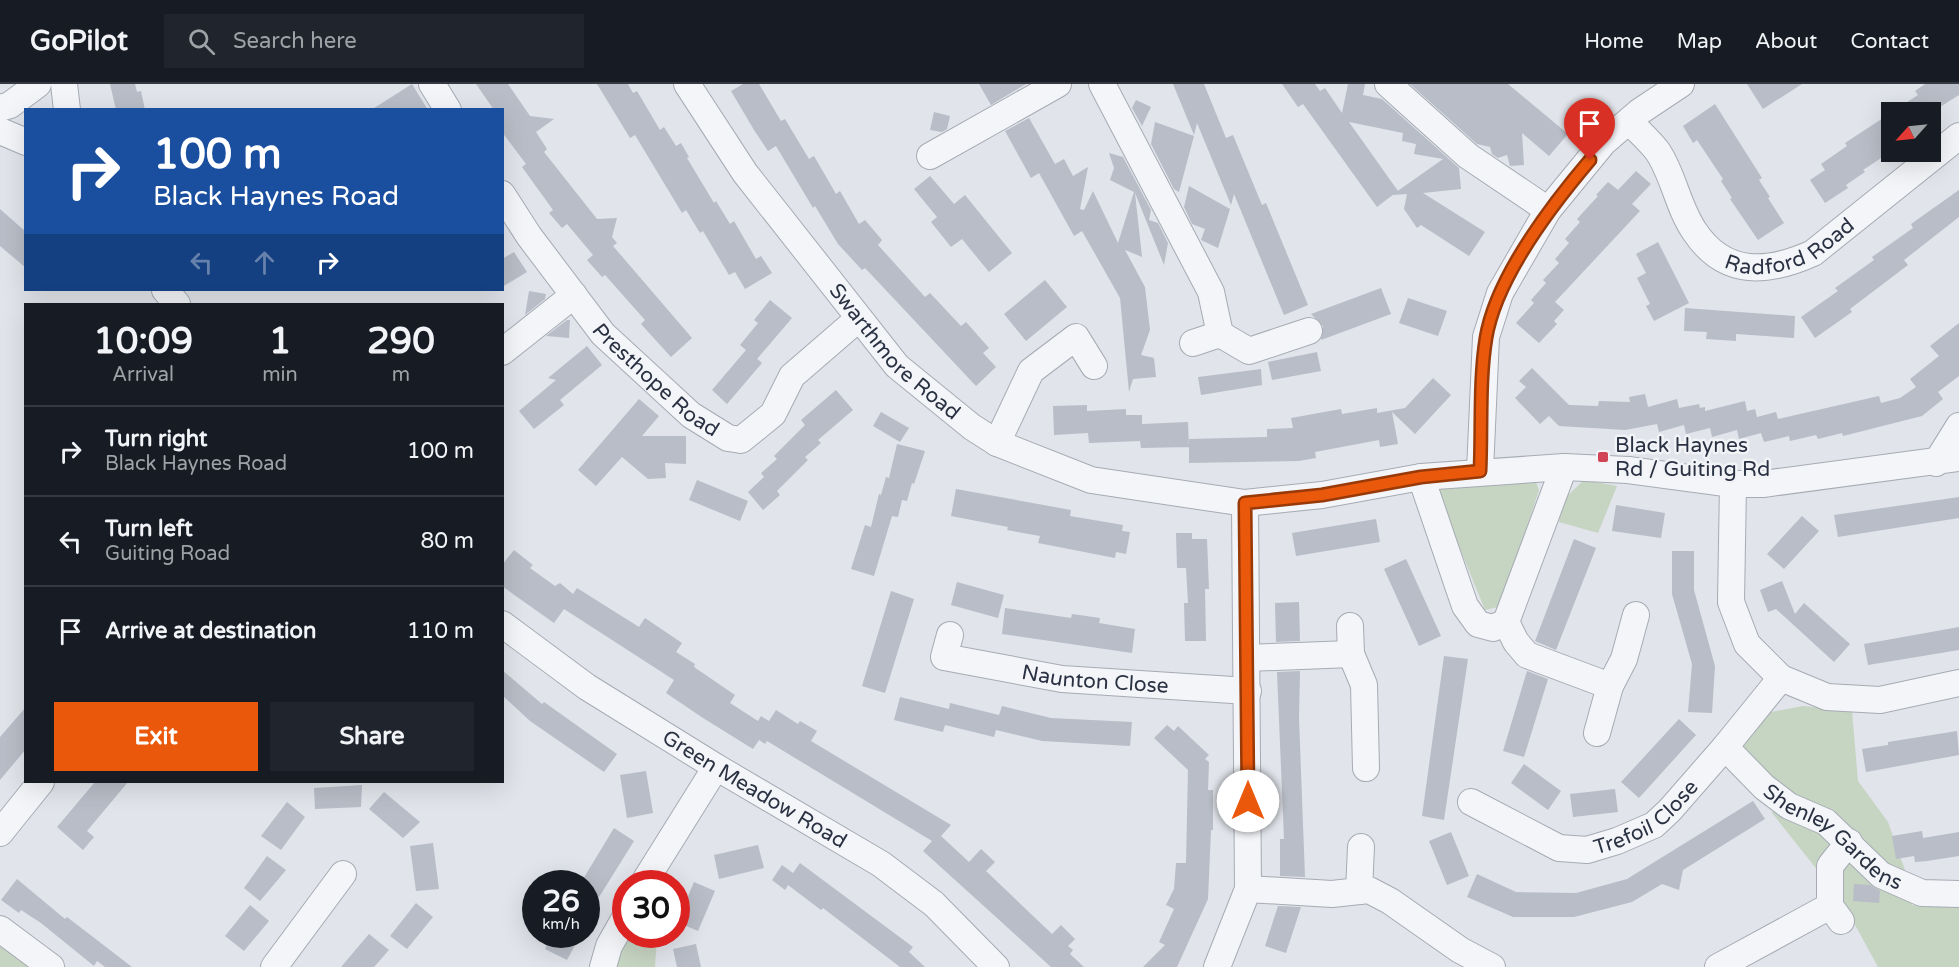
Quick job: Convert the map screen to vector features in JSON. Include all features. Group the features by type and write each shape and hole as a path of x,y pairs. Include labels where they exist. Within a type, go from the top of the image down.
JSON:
{"street":[{"path":"0,108 10,105 38,84"},
{"path":"64,84 67,108"},
{"path":"432,84 447,108"},
{"name":"Swarthmore Road","path":"687,84 745,173 897,366 972,427 997,443 1091,480 1245,503 1322,495 1421,477 1480,471 1564,467 1628,470 1733,484 1763,484 1948,461"},
{"path":"930,156 1058,84"},
{"path":"1102,84 1211,292 1220,334 1249,351 1309,331"},
{"path":"1388,84 1468,156 1548,210"},
{"path":"1480,471 1486,337 1500,293 1548,210 1603,143 1629,121 1681,84"},
{"name":"Radford Road","path":"1629,121 1658,152 1694,231 1718,257 1755,269 1787,265 1813,253 1959,136"},
{"path":"0,131 24,141"},
{"name":"Presthope Road","path":"504,197 529,236 603,334 691,416 728,438 741,440 773,414 792,376 858,319"},
{"path":"166,291 176,303"},
{"path":"504,350 574,295"},
{"path":"1193,343 1220,334"},
{"path":"997,443 1031,371 1054,352 1076,338 1094,366"},
{"path":"1948,461 1959,426"},
{"path":"1421,477 1465,606 1479,624 1493,628 1506,622 1564,467"},
{"path":"1733,484 1731,602 1747,644 1781,678 1827,698 1880,700 1959,683"},
{"path":"1217,967 1248,889 1245,503"},
{"path":"1598,733 1610,686 1624,659 1636,615"},
{"path":"1506,622 1516,642 1527,655 1610,686"},
{"name":"Green Meadow Road","path":"504,625 587,687 716,767 881,864 934,904 996,967"},
{"path":"1350,626 1351,654 1364,685 1366,768"},
{"path":"1247,658 1351,654"},
{"name":"Naunton Close","path":"944,656 1062,679 1248,691"},
{"name":"Trefoil Close","path":"1471,802 1559,848 1587,850 1654,825 1725,747 1781,678"},
{"name":"Shenley Gardens","path":"1725,747 1764,787 1789,806 1826,822 1881,875 1922,893 1959,894"},
{"path":"652,870 716,767"},
{"path":"0,832 40,783"},
{"path":"1718,967 1835,913 1830,866 1849,842"},
{"path":"1359,891 1361,847"},
{"path":"274,967 343,874"},
{"path":"1248,889 1332,894 1370,890 1390,901 1460,950 1492,967"},
{"path":"0,929 51,967"},
{"path":"603,967 612,941"}],"green space":[{"path":"1534,477 1539,490 1502,606 1485,610 1438,495 1441,483"},
{"path":"1584,480 1617,486 1598,533 1559,522 1563,500"},
{"path":"1803,706 1852,711 1858,781 1888,822 1906,873 1912,905 1959,908 1959,967 1878,967 1842,901 1772,813 1782,790 1742,748 1766,713"},
{"path":"0,939 38,967 0,967"},
{"path":"618,948 656,948 655,967 608,967"}],"building":[{"path":"110,84 135,84 137,92 141,91 145,108 116,108"},
{"path":"412,84 427,108 374,108"},
{"path":"476,84 508,84 530,116 554,119 536,132 547,149 544,152 597,219 617,218 612,237 617,243 613,246 692,338 671,357 641,324 645,320 605,275 602,277 587,260 593,255 567,224 562,228 549,213 553,210 522,167 526,164 504,135 504,108 493,108"},
{"path":"597,84 628,84 633,93 637,91 660,130 664,127 676,146 681,143 689,157 687,158 714,203 716,201 730,224 734,221 756,259 761,256 772,273 745,289 735,272 729,275 703,231 700,233 686,210 682,213 635,135 630,138"},
{"path":"743,84 759,84 781,121 785,119 809,159 814,156 836,194 840,191 859,224 865,220 882,240 878,245 925,297 930,293 961,326 966,322 989,348 983,353 996,367 976,386 865,268 862,270 838,244 815,206 813,208 776,146 768,151 754,130 731,91"},
{"path":"979,84 1026,84 991,105"},
{"path":"1173,84 1204,84 1226,138 1233,135 1262,205 1266,203 1308,305 1284,315 1234,194 1231,205 1197,123 1194,135"},
{"path":"1282,84 1315,84 1320,91 1325,88 1342,113 1348,84 1365,84 1363,95 1382,99 1459,168 1461,189 1423,193 1485,232 1469,256 1421,225 1417,228 1404,209 1407,194 1393,195 1377,207 1303,104 1298,107","holes":["1349,122 1403,133 1402,141 1416,144 1414,154 1443,159 1398,191"]},
{"path":"1410,84 1508,84 1568,134 1549,156 1522,133 1524,165 1510,166 1507,155 1498,158 1492,154 1490,147 1477,144"},
{"path":"1747,84 1802,84 1763,109"},
{"path":"1925,84 1959,84 1959,95 1941,106 1941,102 1907,102 1918,95 1915,91"},
{"path":"1136,100 1151,107 1142,126 1132,108"},
{"path":"1715,104 1762,178 1759,180 1784,223 1758,240 1730,199 1732,198 1721,181 1723,179 1697,140 1693,143 1683,126"},
{"path":"934,112 950,116 947,129 942,132 930,130"},
{"path":"1029,118 1055,164 1064,159 1073,176 1088,167 1080,209 1084,210 1093,191 1118,243 1134,192 1110,180 1114,168 1109,153 1123,157 1151,210 1149,220 1158,223 1168,243 1164,265 1135,193 1142,257 1125,250 1145,287 1150,330 1141,355 1154,358 1156,377 1133,379 1129,392 1120,298 1082,231 1074,236 1039,173 1031,178 1005,131"},
{"path":"1881,119 1881,158 1846,185 1848,188 1825,203 1810,180 1825,170 1821,164 1847,146 1845,143"},
{"path":"1155,122 1194,136 1179,192 1174,189 1151,144"},
{"path":"1636,171 1651,184 1632,204 1640,211 1555,302 1564,310 1554,321 1557,324 1539,343 1516,323 1534,303 1531,300 1546,283 1543,280 1559,263 1555,259 1569,243 1565,239 1580,222 1577,219 1608,182 1618,190"},
{"path":"930,176 954,204 965,195 1012,253 989,272 962,239 951,247 931,222 937,217 914,189"},
{"path":"1189,186 1230,209 1218,248 1201,240 1205,229 1192,224 1184,207"},
{"path":"1959,190 1959,217 1904,260 1908,265 1850,309 1852,312 1815,338 1801,317 1838,291 1835,288 1874,260 1872,257 1913,228 1911,224"},
{"path":"0,209 24,230 24,266 0,246"},
{"path":"1658,242 1689,303 1654,321 1646,306 1650,304 1637,278 1646,273 1636,254"},
{"path":"514,252 527,272 504,286 504,258"},
{"path":"1045,280 1067,307 1026,341 1004,314"},
{"path":"1381,288 1391,314 1321,340 1323,326 1311,314"},
{"path":"529,291 546,294 545,299 525,315"},
{"path":"1408,298 1447,311 1438,336 1399,323"},
{"path":"770,300 792,318 757,359 762,363 727,404 712,390 746,350 740,345 758,323 754,320"},
{"path":"1685,308 1795,316 1794,338 1736,334 1736,341 1706,339 1707,332 1684,331"},
{"path":"570,320 569,338 546,336"},
{"path":"1959,323 1959,376 1938,392 1943,399 1922,416 1843,436 1842,433 1818,439 1816,435 1790,441 1789,436 1764,442 1761,433 1739,439 1737,430 1712,437 1710,428 1686,434 1684,425 1659,432 1657,424 1625,430 1559,426 1549,416 1540,424 1515,398 1526,387 1519,381 1532,368 1569,405 1598,406 1599,401 1630,402 1629,397 1645,394 1648,407 1677,399 1679,408 1699,404 1700,408 1705,407 1705,411 1745,401 1747,411 1755,409 1757,417 1776,412 1778,419 1879,396 1881,403 1900,398 1916,387 1910,379 1939,356 1930,346"},
{"path":"587,346 602,365 560,400 564,405 534,429 519,411 556,380 548,378"},
{"path":"1317,352 1321,371 1272,380 1268,362"},
{"path":"1261,369 1262,385 1201,395 1198,377"},
{"path":"1433,378 1451,395 1415,434 1392,412 1398,444 1380,447 1379,440 1315,452 1316,458 1299,461 1189,463 1189,439 1267,437 1267,429 1293,428 1291,418 1341,409 1342,414 1377,408 1377,413 1405,408"},
{"path":"836,390 853,410 818,440 821,443 805,457 808,460 777,491 780,495 763,510 748,492 764,477 761,473 777,459 774,456 805,425 801,420"},
{"path":"639,399 659,416 642,436 686,436 686,464 665,463 666,478 648,479 622,457 596,486 578,470"},
{"path":"1087,405 1087,411 1126,409 1126,415 1142,415 1142,424 1188,422 1189,447 1141,448 1140,441 1089,443 1088,433 1054,435 1053,406"},
{"path":"881,412 909,428 900,442 873,426"},
{"path":"897,444 925,451 907,501 902,500 898,517 892,516 874,576 851,569 865,525 871,527 879,494 881,495 886,477 889,478"},
{"path":"697,480 748,501 740,521 689,500"},
{"path":"956,489 1071,510 1070,516 1123,525 1122,531 1130,532 1126,554 1116,552 1115,558 1038,543 1040,536 951,516"},
{"path":"1959,497 1959,518 1838,537 1834,515"},
{"path":"1616,505 1665,513 1661,538 1612,531"},
{"path":"1802,516 1819,531 1784,569 1767,554"},
{"path":"1376,519 1380,542 1296,556 1292,533"},
{"path":"1176,533 1192,533 1192,539 1207,539 1209,589 1205,589 1206,641 1185,641 1184,603 1188,603 1186,568 1177,568"},
{"path":"1574,539 1596,548 1556,650 1535,641"},
{"path":"514,550 533,565 530,568 555,586 560,583 573,594 577,588 639,627 645,618 682,643 676,652 735,695 730,703 758,721 761,716 769,721 776,710 798,724 800,721 817,731 811,741 951,825 941,836 969,862 981,849 995,862 986,871 1052,934 1061,925 1075,939 1068,946 1073,950 1070,954 1084,967 1051,967 923,851 932,841 767,741 765,744 759,740 753,749 703,718 666,693 674,680 564,609 554,623 504,587 504,562"},
{"path":"1672,551 1694,551 1694,590 1715,666 1712,713 1688,712 1692,664 1672,594"},
{"path":"1406,559 1441,636 1419,646 1384,569"},
{"path":"1782,581 1795,614 1804,603 1850,644 1834,662 1776,609 1768,612 1760,590"},
{"path":"957,582 1004,595 998,618 951,605"},
{"path":"891,591 914,599 885,693 862,686"},
{"path":"1299,602 1300,641 1276,642 1275,603"},
{"path":"1005,608 1071,618 1072,614 1100,618 1099,623 1135,629 1132,653 1002,634"},
{"path":"1959,627 1959,650 1868,665 1864,644"},
{"path":"1444,656 1468,659 1444,820 1422,816"},
{"path":"1300,671 1299,718 1305,877 1280,876 1280,839 1284,839 1277,672"},
{"path":"1527,671 1548,679 1524,757 1503,751"},
{"path":"504,672 542,704 544,702 617,754 604,772 530,721 504,697"},
{"path":"900,697 949,709 950,703 999,715 1002,706 1051,718 1132,722 1130,746 1042,741 996,730 994,737 945,725 943,732 894,720"},
{"path":"24,709 24,751 0,780 0,737"},
{"path":"1679,719 1696,735 1639,798 1621,782"},
{"path":"1167,725 1174,731 1178,726 1209,755 1205,759 1209,762 1208,790 1213,790 1213,830 1211,830 1208,899 1177,967 1143,967 1165,945 1159,942 1174,909 1166,905 1174,889 1176,863 1186,863 1188,770 1154,738"},
{"path":"1957,731 1959,755 1866,772 1862,749 1888,745 1888,742"},
{"path":"1524,764 1561,791 1548,810 1511,783"},
{"path":"646,771 653,813 627,818 620,775"},
{"path":"94,783 127,783 87,831 94,837 83,850 57,827"},
{"path":"362,785 361,807 315,809 314,788"},
{"path":"1615,789 1618,812 1573,817 1570,794"},
{"path":"384,792 420,822 403,838 369,809"},
{"path":"1753,801 1765,819 1683,870 1679,890 1662,884 1632,902 1574,917 1513,917 1467,897 1477,874 1516,892 1576,893 1627,879"},
{"path":"287,802 305,817 281,850 261,836"},
{"path":"614,828 634,841 616,870 612,870 612,876 600,896 600,870 588,870"},
{"path":"1922,831 1923,838 1959,832 1959,856 1915,862 1914,856 1896,859 1892,836"},
{"path":"1451,832 1469,876 1447,885 1429,841"},
{"path":"433,843 439,889 416,891 410,846"},
{"path":"758,845 764,868 719,879 714,855"},
{"path":"267,856 286,870 260,901 244,888"},
{"path":"800,863 913,947 909,952 925,967 900,967 823,908 821,910 788,885 785,890 772,880 782,865 793,873"},
{"path":"17,879 65,919 67,917 132,967 105,967 97,961 94,966 41,923 21,910 19,913 1,900"},
{"path":"694,882 715,891 698,931 690,928 690,891"},
{"path":"1854,884 1870,885 1880,891 1879,903 1853,901"},
{"path":"416,903 433,917 407,949 390,936"},
{"path":"250,905 269,921 244,951 225,936"},
{"path":"1278,906 1301,907 1286,953 1265,946"},
{"path":"369,934 389,950 374,967 341,967"},
{"path":"696,944 701,967 677,967 673,949 690,948 690,945"},
{"path":"546,948 573,948 567,960"}],"place":[{"name":"Black Haynes Rd / Guiting Rd","path":"1603,457"}],"route":[{"path":"1248,801 1245,503 1322,495 1421,477 1480,471 1486,337 1500,293 1548,210 1590,160"}]}
